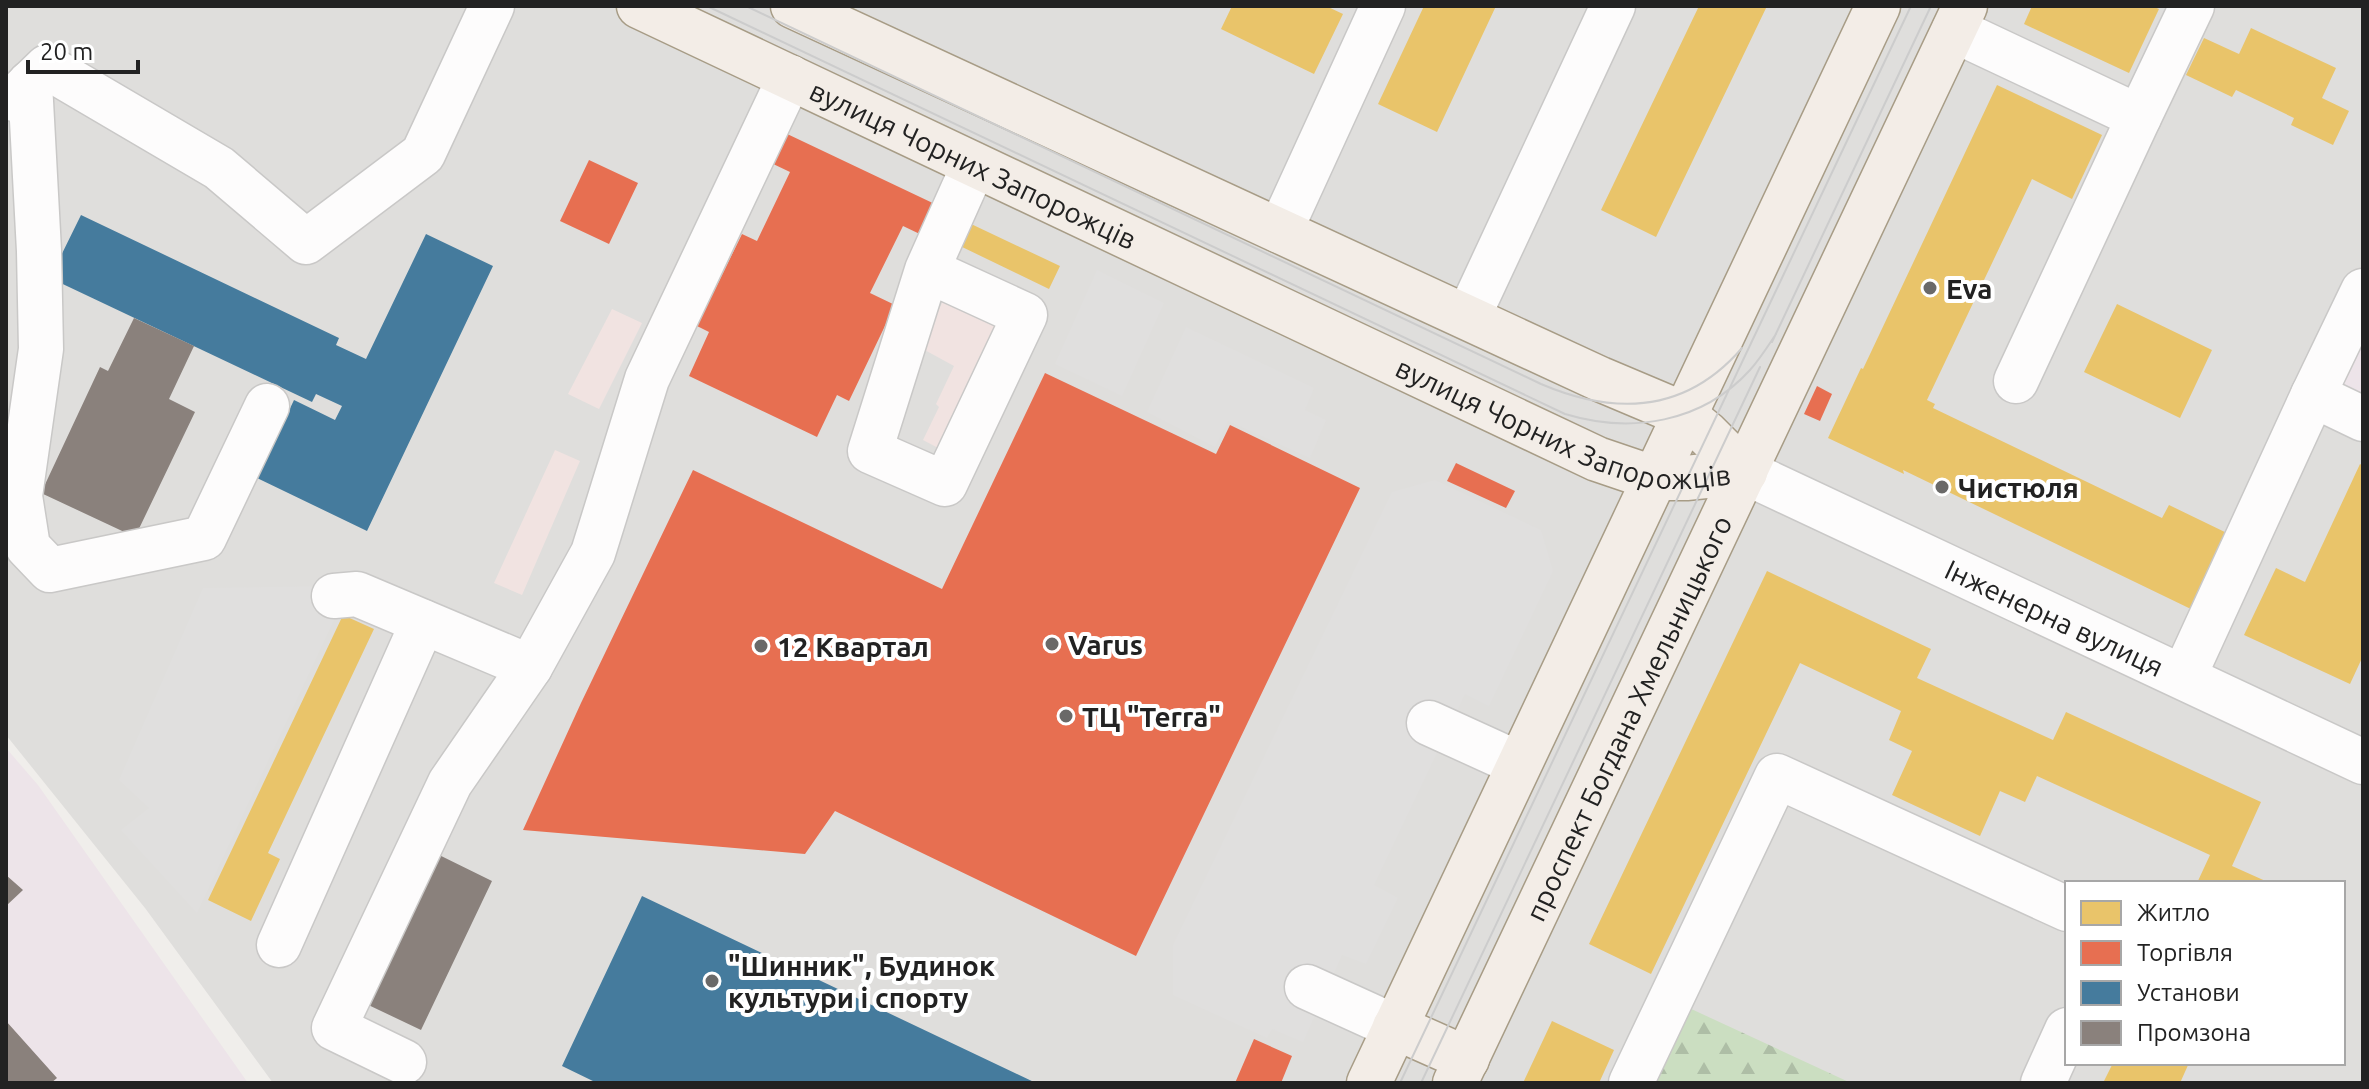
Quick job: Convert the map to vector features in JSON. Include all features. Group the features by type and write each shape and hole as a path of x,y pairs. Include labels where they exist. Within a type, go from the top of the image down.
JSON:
{"main road":[{"name":"вулиця Чорних Запорожців","path":"639,6 1597,459 1653,478 1745,472"},
{"path":"1369,1083 1878,6"},
{"name":"вулиця Чорних Запорожців","path":"820,12 1237,212 1683,414 1745,472"},
{"name":"проспект Богдана Хмельницького","path":"1461,1071 1959,18"},
{"path":"1208,276 1237,212"},
{"path":"1395,1027 1461,1071"}],"street":[{"path":"267,406 204,538 50,570 28,547 20,496 41,349 39,251 18,95 47,67 219,168 306,242 423,154 492,6"},
{"path":"1280,231 1383,6"},
{"path":"1468,317 1613,6"},
{"path":"2016,381 2192,6"},
{"path":"1959,18 2139,117"},
{"path":"404,1062 334,1028 450,783 530,667 593,553 647,379 790,77"},
{"path":"927,270 1025,315 945,484 870,451 927,270 974,165"},
{"path":"2184,676 2363,291"},
{"path":"2313,395 2363,419"},
{"name":"Інженерна вулиця","path":"1745,472 2363,762"},
{"path":"334,596 357,594 530,667"},
{"path":"279,945 423,622"},
{"path":"1429,723 1519,764"},
{"path":"1631,1083 1777,776 2065,908"},
{"path":"1307,987 1395,1027"},
{"path":"2043,1083 2065,1034"}],"shaded area":[{"name":"12 Квартал","path":"6,6 2363,6 2363,1083 273,1083 145,908 6,735"},
{"path":"1097,270 1164,303 1122,396 1055,364"},
{"path":"948,290 1010,320 942,450 923,440 954,366 921,348"},
{"path":"612,309 642,323 599,409 568,394"},
{"path":"1186,327 1314,388 1305,410 1326,420 1310,458 1228,421 1215,447 1147,412"},
{"path":"2363,329 2363,397 2336,384"},
{"path":"555,450 580,461 522,595 494,583"},
{"path":"1435,480 1541,530 1553,571 1489,706 1465,694 1374,885 1398,898 1366,964 1342,955 1303,1042 1272,1029 1267,1038 1173,995 1173,945 1392,492"},
{"path":"334,586 334,620 197,913 121,830 149,808 119,780 203,588"},
{"path":"6,748 38,785 248,1083 6,1083"}],"green space":[{"path":"1687,1007 1851,1083 1651,1083"}],"building: Житло":[{"path":"1232,6 1326,6 1343,14 1314,74 1221,29"},
{"path":"1424,6 1496,6 1437,132 1378,104"},
{"path":"1699,6 1767,6 1656,237 1601,210"},
{"path":"2032,6 2152,6 2159,9 2129,73 2024,24"},
{"path":"2251,28 2336,68 2322,98 2349,111 2333,145 2291,125 2294,118 2236,90 2232,97 2186,75 2204,38 2239,54"},
{"path":"1997,85 2102,135 2072,199 2032,179 1927,400 1935,404 1933,408 2162,518 2169,505 2231,535 2195,611 1903,470 1904,474 1828,438"},
{"path":"969,223 1060,266 1049,289 958,245"},
{"path":"2117,304 2212,350 2180,418 2084,372"},
{"path":"2360,464 2363,466 2363,656 2350,684 2244,635 2276,568 2305,582"},
{"path":"1767,571 1931,649 1917,678 2053,740 2066,712 2261,802 2232,866 2266,881 2198,881 2210,855 2037,776 2025,802 2000,791 1980,836 1892,795 1912,751 1889,740 1901,711 1800,663 1651,974 1589,944"},
{"path":"343,615 374,629 268,853 280,859 251,921 208,900"},
{"path":"1552,1021 1614,1050 1599,1083 1523,1083"},
{"path":"2112,1065 2188,1065 2180,1083 2103,1083"}],"building: Торгівля":[{"path":"783,132 939,206 924,236 903,226 870,293 895,305 849,401 837,395 817,437 689,376 709,332 697,326 742,234 757,241 790,172 769,162"},
{"path":"589,160 638,183 609,244 560,221"},
{"name":"ТЦ \"Terra\"","path":"1045,373 1216,454 1230,425 1360,488 1136,956 835,811 805,854 523,830 693,470 942,589"},
{"path":"1817,386 1832,394 1820,421 1804,414"},
{"path":"1456,463 1515,491 1506,508 1447,481"},
{"path":"1254,1039 1292,1056 1281,1083 1235,1083"}],"building: Установи":[{"path":"81,215 339,338 336,345 366,359 426,234 493,266 367,531 257,478 294,400 335,420 342,406 316,394 312,402 50,278"},
{"name":"\"Шинник\", Будинок культури і спорту","path":"642,896 1036,1083 597,1083 562,1066"}],"building: Промзона":[{"path":"134,318 194,346 169,399 195,412 135,537 41,493 100,367 108,371"},
{"path":"431,851 492,881 421,1030 360,1001"},
{"path":"6,875 23,890 6,906"},
{"path":"6,1021 57,1078 51,1083 6,1083"}],"tram line":[{"path":"707,6 1565,414 1590,420 1640,423 1688,412 1731,388 1754,366 1776,334"},
{"path":"746,6 1541,384 1569,394 1623,404 1674,396 1698,386 1742,348"},
{"path":"1400,1083 1911,6"},
{"path":"1772,342 1931,6"},
{"path":"1421,1083 1760,367"}],"place":[{"name":"Eva","path":"1930,288"},
{"name":"Чистюля","path":"1942,487"},
{"name":"Varus","path":"1052,644"},
{"name":"12 Квартал","path":"761,646"},
{"name":"ТЦ \"Terra\"","path":"1066,716"},
{"name":"\"Шинник\", Будинок культури і спорту","path":"712,981"}]}
